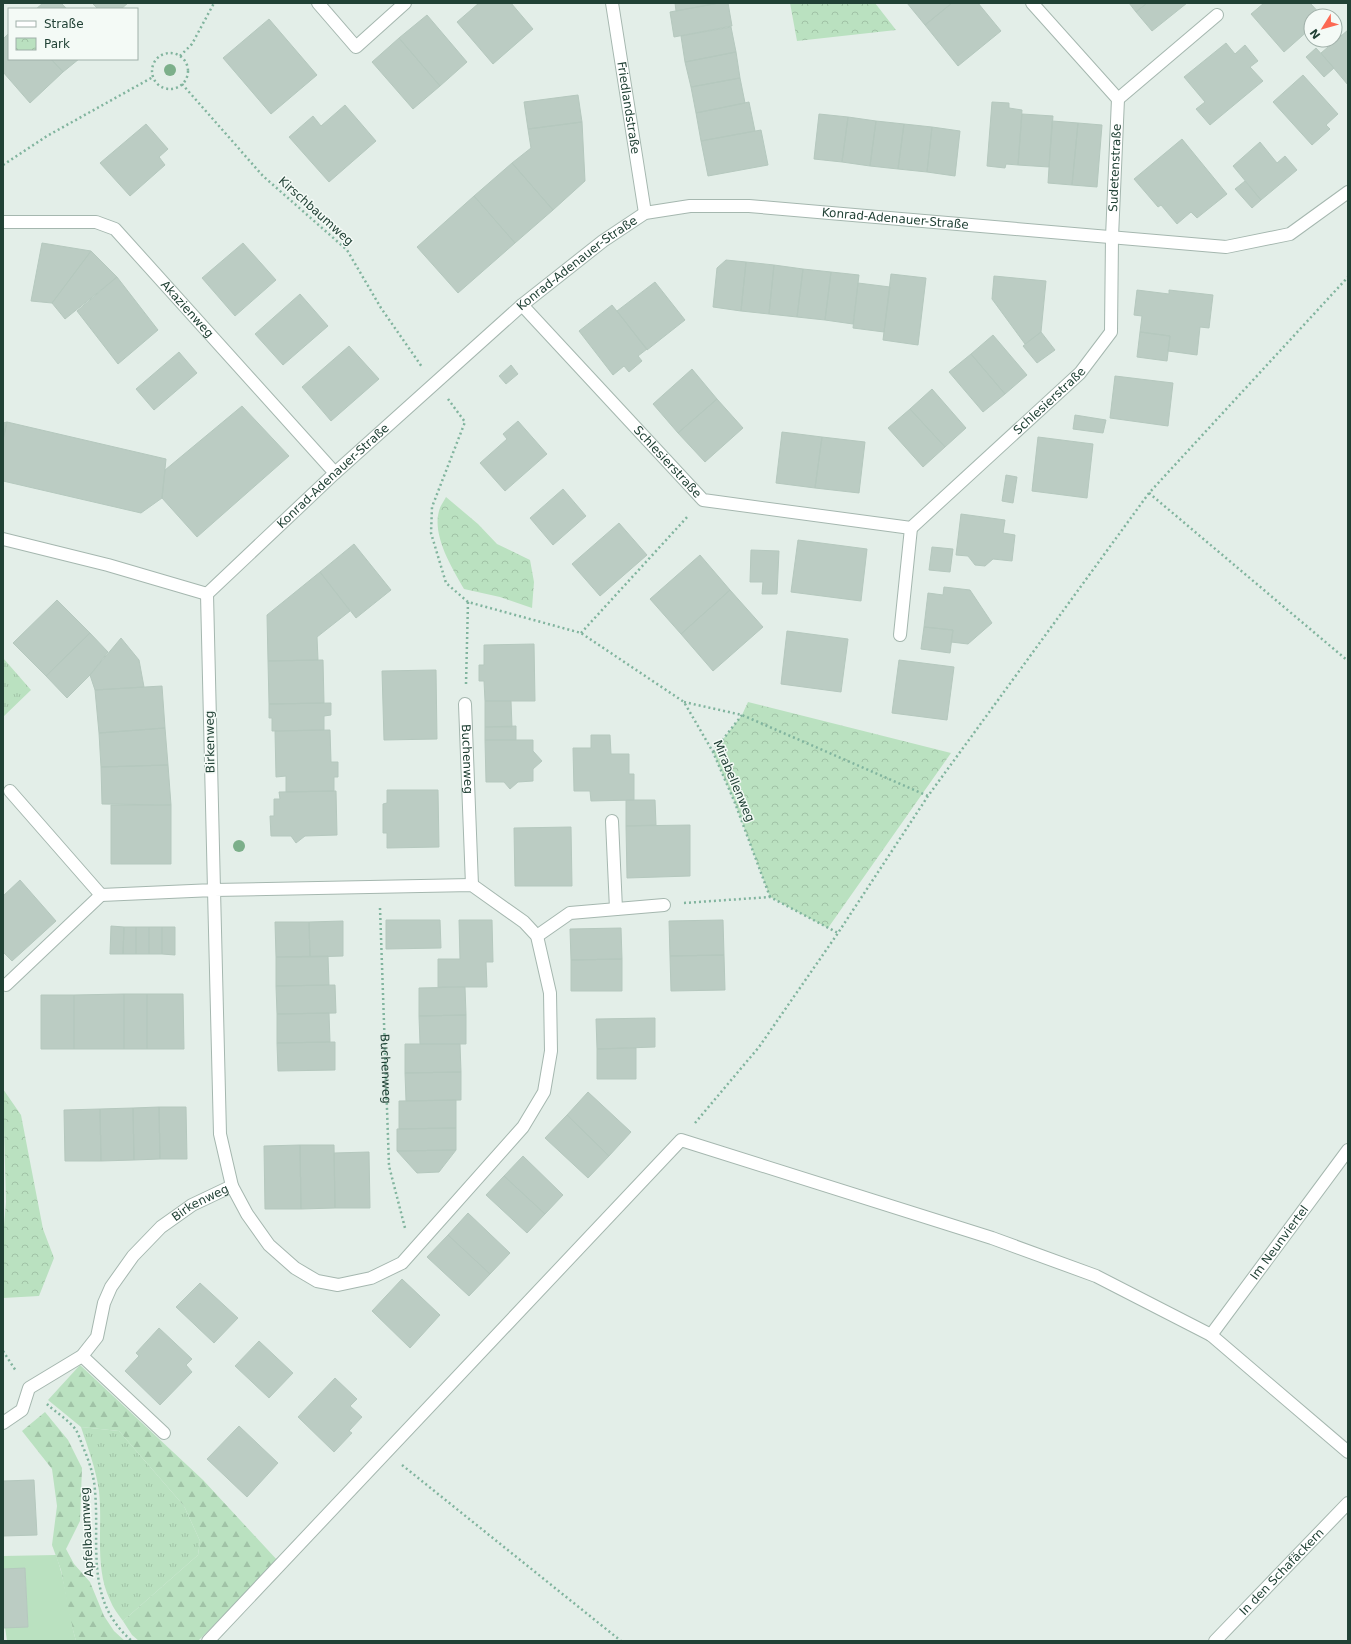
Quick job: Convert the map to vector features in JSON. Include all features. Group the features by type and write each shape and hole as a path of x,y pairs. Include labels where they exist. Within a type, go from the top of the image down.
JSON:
{"street":[{"path":"318,3 356,47 405,3"},
{"name":"Friedlandstraße","path":"612,3 645,213"},
{"path":"1032,3 1118,98 1217,15"},
{"name":"Sudetenstraße","path":"1112,238 1118,98"},
{"name":"Konrad-Adenauer-Straße","path":"207,594 335,472 436,384 522,305 603,241 645,213 690,206 749,206 1226,247 1290,234 1348,192"},
{"name":"Akazienweg","path":"3,222 96,222 115,229 335,472"},
{"name":"Schlesierstraße","path":"522,305 703,500 911,528 1080,373 1111,332 1112,238"},
{"path":"900,635 911,528"},
{"path":"3,539 108,566 207,594"},
{"name":"Birkenweg","path":"29,1388 82,1356 97,1337 104,1303 111,1287 133,1256 161,1227 192,1205 232,1186 220,1134 207,594"},
{"name":"Buchenweg","path":"465,704 472,885"},
{"path":"10,791 101,895"},
{"path":"612,821 616,909"},
{"path":"6,985 101,895 214,890 472,885 524,922 537,936 550,993 551,1051 544,1092 523,1127 402,1263 371,1278 338,1285 317,1281 295,1268 269,1245 247,1214 232,1186"},
{"path":"537,936 570,914 664,905"},
{"path":"208,1641 681,1140 992,1238 1096,1276 1211,1335 1348,1452"},
{"name":"Im Neunviertel","path":"1211,1335 1348,1150"},
{"path":"82,1356 164,1433"},
{"path":"3,1423 22,1410 29,1388"},
{"name":"In den Schafäckern","path":"1215,1641 1348,1502"}],"path":[{"path":"180,56 192,44 214,3"},
{"path":"169,53 180,56 184,60 188,70 185,80 182,84 171,89 160,86 153,77 153,66 159,57 169,53"},
{"path":"3,165 47,136 153,77"},
{"name":"Kirschbaumweg","path":"182,84 263,176 347,250 382,308 412,353 436,384"},
{"path":"681,1140 759,1047 838,933 928,796 1149,492 1348,277"},
{"name":"Mirabellenweg","path":"436,384 465,422 432,507 431,533 446,583 468,602 581,633 684,702 713,752 735,803 770,897"},
{"path":"1149,492 1348,661"},
{"path":"581,633 703,500"},
{"path":"465,704 468,602"},
{"path":"684,702 742,715 928,796"},
{"path":"713,752 742,715"},
{"name":"Buchenweg","path":"373,886 380,906 389,1166 405,1229 421,1243"},
{"path":"664,905 770,897 838,933"},
{"name":"Apfelbaumweg","path":"29,1388 76,1430 90,1465 95,1490 95,1554 98,1586 110,1614 119,1630 132,1641"},
{"path":"386,1453 621,1641"}],"green space":[{"path":"790,3 875,3 896,30 797,41"},
{"path":"446,497 478,524 497,544 530,560 534,582 532,608 500,597 464,589 444,552 438,531 439,511"},
{"path":"3,658 31,690 3,717"},
{"path":"748,702 951,753 828,928 770,897 735,803 713,752 742,715"},
{"path":"3,1089 21,1115 43,1229 54,1258 39,1296 3,1298 3,1237 6,1202"},
{"path":"80,1365 203,1480 278,1561 198,1641 139,1641 132,1635 123,1621 198,1555 200,1541 184,1506 119,1431 81,1427 48,1400"},
{"path":"45,1412 68,1440 82,1468 80,1521 66,1549 74,1564 90,1582 104,1616 114,1631 125,1641 76,1641 70,1619 61,1570 52,1545 57,1506 52,1469 22,1431"},
{"path":"81,1427 119,1431 184,1506 200,1541 198,1555 123,1621 111,1603 102,1574 98,1483"},
{"path":"56,1555 76,1641 7,1641 5,1627 28,1627 25,1569 3,1569 3,1556"}],"building":[{"path":"43,3 61,3 66,8 37,8"},
{"path":"92,3 128,3 122,8 97,8"},
{"path":"479,3 511,3 533,29 493,64 457,22"},
{"path":"675,3 719,3 676,11"},
{"path":"719,3 728,3 732,26 674,37 670,12"},
{"path":"907,3 952,3 925,25"},
{"path":"952,3 978,3 1001,31 958,66 925,25"},
{"path":"1129,3 1147,3 1136,12"},
{"path":"1147,3 1187,3 1152,31 1136,12"},
{"path":"1264,3 1310,3 1315,8 1303,8 1303,35 1284,52 1251,14"},
{"path":"427,15 467,62 440,86 399,38"},
{"path":"269,19 317,75 271,114 223,58"},
{"path":"731,27 736,52 685,62 681,36"},
{"path":"1348,30 1348,85 1321,53 1327,48 1343,48 1343,34"},
{"path":"8,34 8,60 52,60 63,72 30,103 3,72 3,39"},
{"path":"399,38 440,86 413,109 372,62"},
{"path":"1226,43 1235,54 1245,45 1258,61 1250,67 1263,81 1210,125 1196,109 1205,102 1184,77"},
{"path":"1316,48 1334,68 1324,77 1306,57"},
{"path":"736,52 740,78 691,87 685,62"},
{"path":"52,60 78,60 63,72"},
{"path":"1303,75 1338,114 1326,125 1330,129 1312,145 1273,102"},
{"path":"740,78 745,103 696,113 691,87"},
{"path":"578,95 582,122 528,129 524,102"},
{"path":"749,102 755,131 701,141 696,113"},
{"path":"992,102 1009,103 1009,108 1022,110 1018,165 1006,164 1005,168 987,166"},
{"path":"345,105 376,141 329,182 289,137 313,116 321,126"},
{"path":"819,114 848,117 842,162 814,159"},
{"path":"1022,114 1053,116 1049,167 1018,165"},
{"path":"848,117 876,121 870,166 842,162"},
{"path":"876,121 904,124 898,169 870,166"},
{"path":"1052,121 1078,123 1072,185 1048,183"},
{"path":"582,122 585,181 553,210 512,163 531,148 528,129"},
{"path":"1078,123 1102,125 1097,187 1072,185"},
{"path":"146,124 168,149 159,157 165,165 130,196 100,163"},
{"path":"904,124 932,127 927,172 898,169"},
{"path":"932,127 960,131 955,176 927,172"},
{"path":"761,130 768,165 708,176 701,141"},
{"path":"1182,139 1227,194 1197,218 1191,212 1177,224 1161,205 1158,207 1134,179"},
{"path":"1260,142 1277,163 1285,156 1297,170 1261,200 1233,166"},
{"path":"512,163 553,210 515,243 474,196"},
{"path":"1245,181 1261,200 1252,208 1235,189"},
{"path":"474,196 515,243 458,293 417,247"},
{"path":"42,243 91,251 52,303 31,301"},
{"path":"243,243 276,280 235,316 202,278"},
{"path":"91,251 117,277 65,319 52,303"},
{"path":"726,260 746,262 741,311 713,307 717,268"},
{"path":"746,262 774,265 769,314 741,311"},
{"path":"774,265 803,269 797,317 769,314"},
{"path":"803,269 831,272 825,320 797,317"},
{"path":"831,272 859,275 853,324 825,320"},
{"path":"891,274 926,278 918,345 883,340"},
{"path":"994,276 1046,281 1041,332 1025,344 992,299"},
{"path":"117,277 158,330 118,364 77,311"},
{"path":"655,282 685,320 647,350 617,311"},
{"path":"858,283 890,287 884,332 853,328"},
{"path":"1137,290 1169,294 1169,290 1213,295 1209,328 1200,327 1197,355 1168,351 1170,336 1140,332 1142,316 1134,315"},
{"path":"300,294 328,326 283,365 255,334"},
{"path":"612,305 647,349 638,356 642,361 629,372 624,366 613,375 579,331"},
{"path":"1041,332 1055,350 1037,363 1023,346"},
{"path":"1140,332 1170,336 1167,361 1137,357"},
{"path":"993,335 1027,375 1005,394 971,354"},
{"path":"349,346 379,379 331,421 302,387"},
{"path":"179,352 197,373 154,410 136,389"},
{"path":"971,354 1005,394 983,412 949,372"},
{"path":"511,365 518,374 506,384 499,376"},
{"path":"692,369 717,399 678,433 653,404"},
{"path":"1115,376 1173,383 1168,426 1110,418"},
{"path":"932,389 966,428 945,447 910,409"},
{"path":"717,399 743,428 705,462 678,433"},
{"path":"242,406 289,456 197,537 162,498 165,470"},
{"path":"910,409 945,447 923,467 888,428"},
{"path":"1075,415 1106,420 1103,433 1073,429"},
{"path":"518,421 547,454 505,491 480,463 507,439 503,434"},
{"path":"7,422 3,439 3,423"},
{"path":"7,422 166,459 162,498 141,513 3,481 3,439"},
{"path":"782,432 822,437 815,488 776,483"},
{"path":"822,437 865,442 859,493 815,488"},
{"path":"1038,437 1093,444 1087,498 1032,491"},
{"path":"1006,475 1017,477 1013,503 1002,501"},
{"path":"563,489 586,516 553,545 530,518"},
{"path":"961,514 1005,520 1003,533 1015,535 1012,561 993,559 985,566 975,565 968,556 956,555"},
{"path":"619,523 647,555 600,596 572,564"},
{"path":"798,540 867,549 861,601 791,592"},
{"path":"354,544 391,590 356,618 320,572"},
{"path":"932,547 953,549 950,572 929,570"},
{"path":"751,550 779,551 777,594 762,594 763,582 750,582"},
{"path":"700,555 730,590 681,634 650,599"},
{"path":"320,572 350,611 317,637 318,660 268,661 267,615"},
{"path":"944,587 970,590 992,623 968,644 951,642 953,630 924,627 928,593 943,595"},
{"path":"730,590 763,627 713,671 681,634"},
{"path":"57,600 90,633 46,676 13,643"},
{"path":"924,627 953,630 950,653 921,649"},
{"path":"787,631 848,639 841,692 781,684"},
{"path":"90,633 108,652 90,675 67,698 46,676"},
{"path":"121,638 139,660 144,687 95,690 90,675"},
{"path":"534,644 535,701 485,701 484,681 479,681 479,665 484,665 484,645"},
{"path":"323,660 324,703 269,704 268,661"},
{"path":"899,660 954,667 947,720 892,713"},
{"path":"436,670 437,739 384,740 382,671"},
{"path":"162,686 165,728 99,733 95,690"},
{"path":"485,701 511,701 512,727 485,727"},
{"path":"331,703 331,715 324,716 324,730 272,731 272,718 269,718 269,704"},
{"path":"516,726 516,740 485,740 485,727"},
{"path":"165,728 168,765 101,767 99,733"},
{"path":"330,730 331,762 338,762 338,777 334,777 334,791 286,792 286,776 276,777 275,731"},
{"path":"591,735 610,735 611,754 629,754 629,774 634,774 634,800 591,801 590,791 574,791 573,748 591,748"},
{"path":"485,740 533,740 533,751 542,761 533,769 533,781 518,782 510,789 504,782 486,782"},
{"path":"168,765 171,805 102,804 101,767"},
{"path":"387,790 438,790 439,847 387,848 387,833 383,833 383,804 387,803"},
{"path":"336,791 337,835 305,836 296,843 291,836 271,836 270,816 274,816 274,799 280,799 279,792"},
{"path":"626,800 655,800 656,825 626,826"},
{"path":"111,805 171,805 171,864 111,864"},
{"path":"690,825 690,876 627,878 626,826"},
{"path":"571,827 572,886 515,886 514,828"},
{"path":"20,880 56,921 12,961 3,952 3,896"},
{"path":"386,920 440,920 441,948 386,949"},
{"path":"459,920 492,920 493,962 486,962 487,987 438,987 438,959 460,959"},
{"path":"723,920 724,955 670,956 669,921"},
{"path":"343,921 343,956 310,957 309,922"},
{"path":"275,922 309,922 310,957 276,957"},
{"path":"111,926 124,927 123,954 110,954"},
{"path":"124,927 136,927 136,954 123,954"},
{"path":"136,927 149,927 149,954 136,954"},
{"path":"149,927 162,927 162,954 149,954"},
{"path":"162,927 175,927 175,955 162,954"},
{"path":"621,928 622,959 571,960 570,929"},
{"path":"724,955 725,990 671,991 670,956"},
{"path":"328,956 329,985 276,986 276,957"},
{"path":"622,959 622,991 571,991 571,960"},
{"path":"335,985 336,1013 277,1014 276,986"},
{"path":"465,987 466,1015 419,1016 419,988"},
{"path":"124,994 124,1049 74,1049 74,995"},
{"path":"124,994 147,994 147,1049 124,1049"},
{"path":"147,994 183,994 184,1049 147,1049"},
{"path":"41,995 74,995 74,1049 41,1049"},
{"path":"329,1013 330,1042 277,1043 277,1014"},
{"path":"466,1015 466,1044 420,1044 419,1016"},
{"path":"655,1018 655,1047 597,1049 596,1019"},
{"path":"335,1042 335,1070 278,1071 277,1043"},
{"path":"405,1044 460,1044 461,1072 405,1073"},
{"path":"636,1048 636,1079 597,1079 597,1049"},
{"path":"461,1072 461,1100 406,1101 405,1073"},
{"path":"588,1092 631,1132 609,1156 567,1115"},
{"path":"456,1100 456,1128 399,1129 399,1101"},
{"path":"159,1107 160,1159 134,1160 133,1108"},
{"path":"159,1107 186,1107 187,1159 160,1159"},
{"path":"133,1108 134,1160 101,1161 100,1109"},
{"path":"100,1109 101,1161 65,1161 64,1110"},
{"path":"567,1115 609,1156 588,1178 545,1138"},
{"path":"456,1128 456,1150 397,1151 397,1129"},
{"path":"300,1145 334,1145 335,1208 301,1209"},
{"path":"300,1145 301,1209 265,1209 264,1146"},
{"path":"456,1150 439,1172 417,1173 397,1151"},
{"path":"369,1152 370,1208 335,1208 334,1153"},
{"path":"523,1156 563,1195 545,1214 504,1176"},
{"path":"504,1176 545,1214 527,1233 486,1195"},
{"path":"468,1213 510,1253 490,1274 448,1235"},
{"path":"448,1235 490,1274 469,1296 427,1257"},
{"path":"402,1279 440,1315 410,1348 372,1311"},
{"path":"200,1283 238,1318 214,1343 176,1307"},
{"path":"159,1328 192,1359 186,1365 192,1372 160,1405 125,1371 139,1356 136,1353"},
{"path":"259,1341 293,1373 269,1398 235,1366"},
{"path":"335,1378 357,1399 350,1406 362,1417 349,1431 352,1433 334,1452 298,1417"},
{"path":"239,1426 278,1463 247,1497 207,1459"},
{"path":"34,1480 37,1535 3,1536 3,1481"},
{"path":"25,1568 28,1627 3,1628 3,1569"}]}
